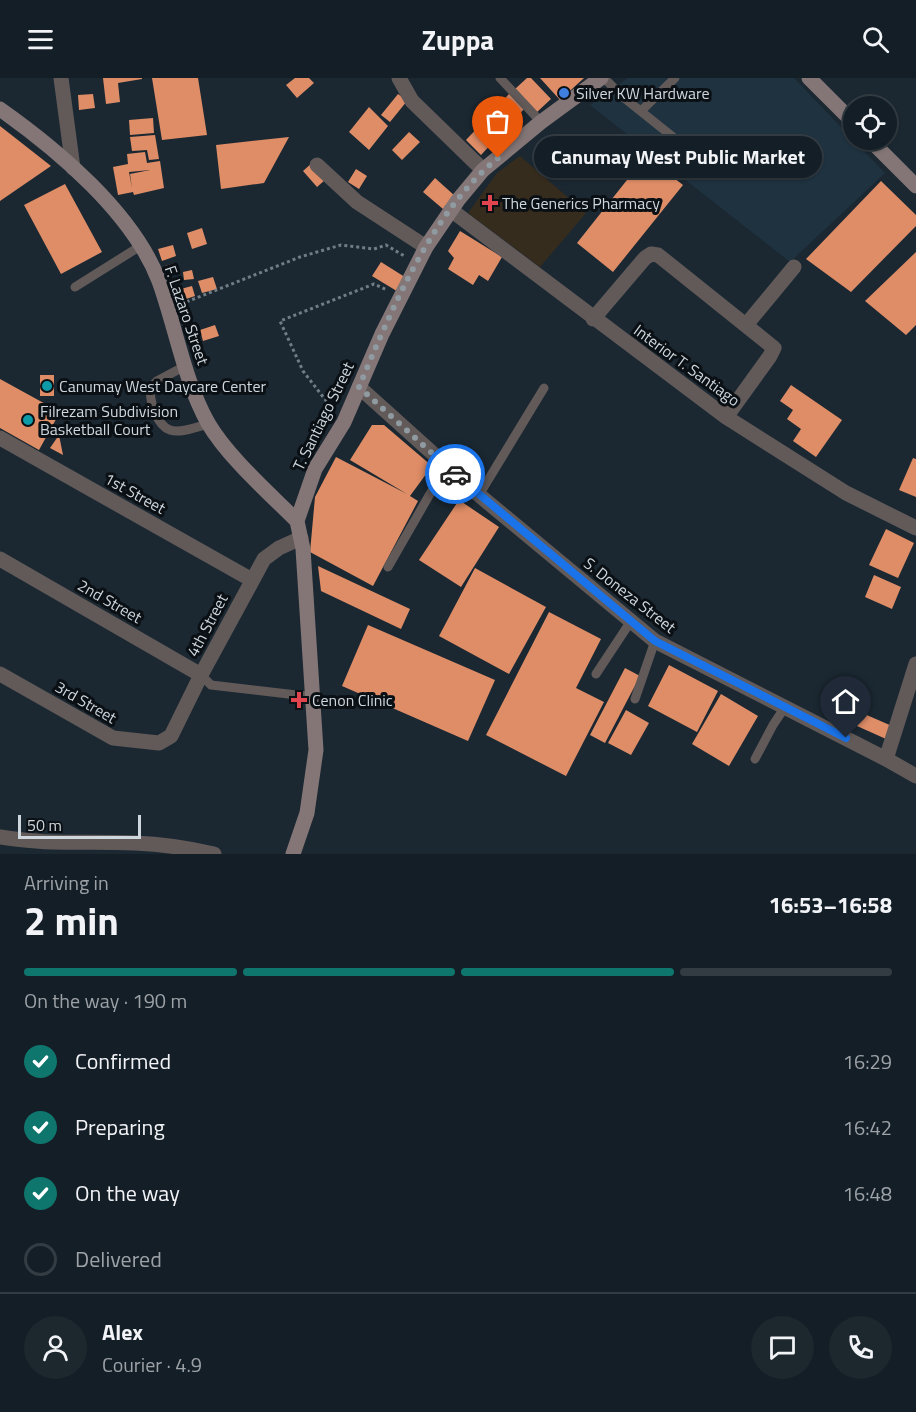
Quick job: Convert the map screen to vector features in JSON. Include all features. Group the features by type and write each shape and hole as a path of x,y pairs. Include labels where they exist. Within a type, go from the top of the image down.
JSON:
{"main road":[{"name":"T. Santiago Street","path":"297,521 315,469 344,422 400,296 426,247 451,210 483,170 541,122 603,78"},
{"path":"809,78 843,112"},
{"name":"F. Lazaro Street","path":"0,109 73,168 117,213 142,245 158,278 185,366 209,424 232,453 297,521"},
{"path":"880,150 916,186"},
{"path":"293,854 307,813 316,750 301,538 297,521"}],"street":[{"path":"61,78 73,168"},
{"path":"399,78 412,100 483,170"},
{"path":"317,165 357,202 426,247"},
{"name":"Interior T. Santiago","path":"451,210 726,417 846,493 916,528"},
{"path":"593,319 651,254 657,255 772,345 773,352 726,417"},
{"path":"746,325 794,267"},
{"name":"S. Doneza Street","path":"359,387 479,495 655,641 916,776"},
{"name":"1st Street","path":"0,438 252,580"},
{"name":"4th Street","path":"159,743 171,736 201,675 264,559 279,548 301,538"},
{"name":"2nd Street","path":"0,559 201,675"},
{"path":"886,759 916,664"},
{"name":"3rd Street","path":"0,674 113,738 159,743"},
{"path":"0,837 41,842 136,843 214,854"}],"lane":[{"path":"500,78 541,122"},
{"path":"603,78 693,153"},
{"path":"641,111 675,78"},
{"path":"75,287 142,245"},
{"path":"185,366 157,381 150,388 150,400 161,422 170,430 182,430 209,424"},
{"path":"479,495 544,388"},
{"path":"388,567 446,466"},
{"path":"596,674 631,621"},
{"path":"635,699 655,641"},
{"path":"201,675 211,685 314,698"},
{"path":"755,759 785,707"}],"path":[{"path":"169,309 300,257 341,245 374,249 386,245 417,264"},
{"path":"344,422 303,371 280,321 374,284 400,296"}],"shaded area":[{"path":"628,78 794,78 843,129 843,150 863,150 885,173 790,262 590,105"},
{"path":"520,156 586,213 540,267 468,213 497,173"}],"building":[{"path":"103,78 142,79 118,83 120,102 106,104"},
{"path":"152,78 198,78 207,135 162,140"},
{"path":"295,78 309,78 314,83 297,98 286,85"},
{"path":"527,78 531,78 551,99 537,112 515,89"},
{"path":"540,78 584,78 560,100"},
{"path":"93,94 95,108 79,110 78,95"},
{"path":"398,94 407,101 390,122 381,115"},
{"path":"509,94 525,108 481,155 466,140"},
{"path":"369,107 388,126 369,150 349,132"},
{"path":"153,118 154,133 130,135 129,120"},
{"path":"0,126 51,166 0,201"},
{"path":"409,132 420,142 402,160 392,150"},
{"path":"155,135 159,159 149,160 147,150 132,151 130,137"},
{"path":"289,137 264,183 221,189 216,145"},
{"path":"145,152 147,163 160,161 164,188 134,195 133,192 118,195 113,167 128,164 127,154","holes":["150,170 130,174 132,188 129,172"]},
{"path":"646,156 683,185 613,272 577,243"},
{"path":"312,163 325,180 317,187 303,171"},
{"path":"356,169 367,176 359,189 348,182"},
{"path":"435,178 455,196 443,209 423,192"},
{"path":"881,181 916,215 916,226 851,292 806,259"},
{"path":"65,184 102,252 61,274 24,205"},
{"path":"202,228 207,244 192,249 187,233"},
{"path":"460,231 502,257 488,281 479,275 473,285 448,269 454,258 448,251"},
{"path":"173,245 176,256 162,261 158,249"},
{"path":"916,252 916,325 906,335 865,301"},
{"path":"381,262 408,279 400,293 372,276"},
{"path":"175,263 178,273 169,276 165,266"},
{"path":"192,270 194,279 184,280 183,272"},
{"path":"213,277 217,289 202,293 198,281"},
{"path":"192,286 195,296 180,301 177,290"},
{"path":"215,325 219,336 203,341 200,330"},
{"name":"Canumay West Daycare Center","path":"40,375 54,375 54,396 40,396"},
{"name":"Filrezam Subdivision Basketball Court","path":"0,379 60,412 39,450 0,428"},
{"path":"791,385 842,420 816,457 793,441 801,429 787,419 793,410 780,401"},
{"path":"372,425 384,425 432,466 410,496 418,501 373,586 310,552 315,497 336,457 407,494 350,460"},
{"path":"59,435 63,455 50,448"},
{"path":"913,458 916,459 916,497 899,490"},
{"path":"459,500 499,527 461,587 419,560"},
{"path":"886,529 914,543 898,578 869,565"},
{"path":"318,566 410,609 401,629 321,591"},
{"path":"475,568 546,607 509,674 439,636"},
{"path":"874,575 901,587 892,609 865,597"},
{"path":"549,612 601,639 576,688 604,702 566,776 486,735"},
{"path":"368,625 495,680 468,741 342,686"},
{"path":"669,665 718,691 697,732 648,706"},
{"path":"625,668 640,676 605,743 590,735"},
{"path":"721,694 758,716 729,766 692,744"},
{"path":"626,710 649,723 631,755 608,743"},
{"path":"862,713 892,726 886,739 857,726"}],"way so far":[{"path":"455,474 359,387 400,296 426,247 458,200 483,170 498,158"}],"place":[{"name":"Silver KW Hardware","path":"564,93"},
{"name":"Canumay West Public Market","path":"498,158"},
{"name":"The Generics Pharmacy","path":"490,203"},
{"name":"Canumay West Daycare Center","path":"47,386"},
{"name":"Filrezam Subdivision Basketball Court","path":"28,420"},
{"name":"Cenon Clinic","path":"299,700"}],"route":[{"path":"455,474 655,641 846,738"}]}
